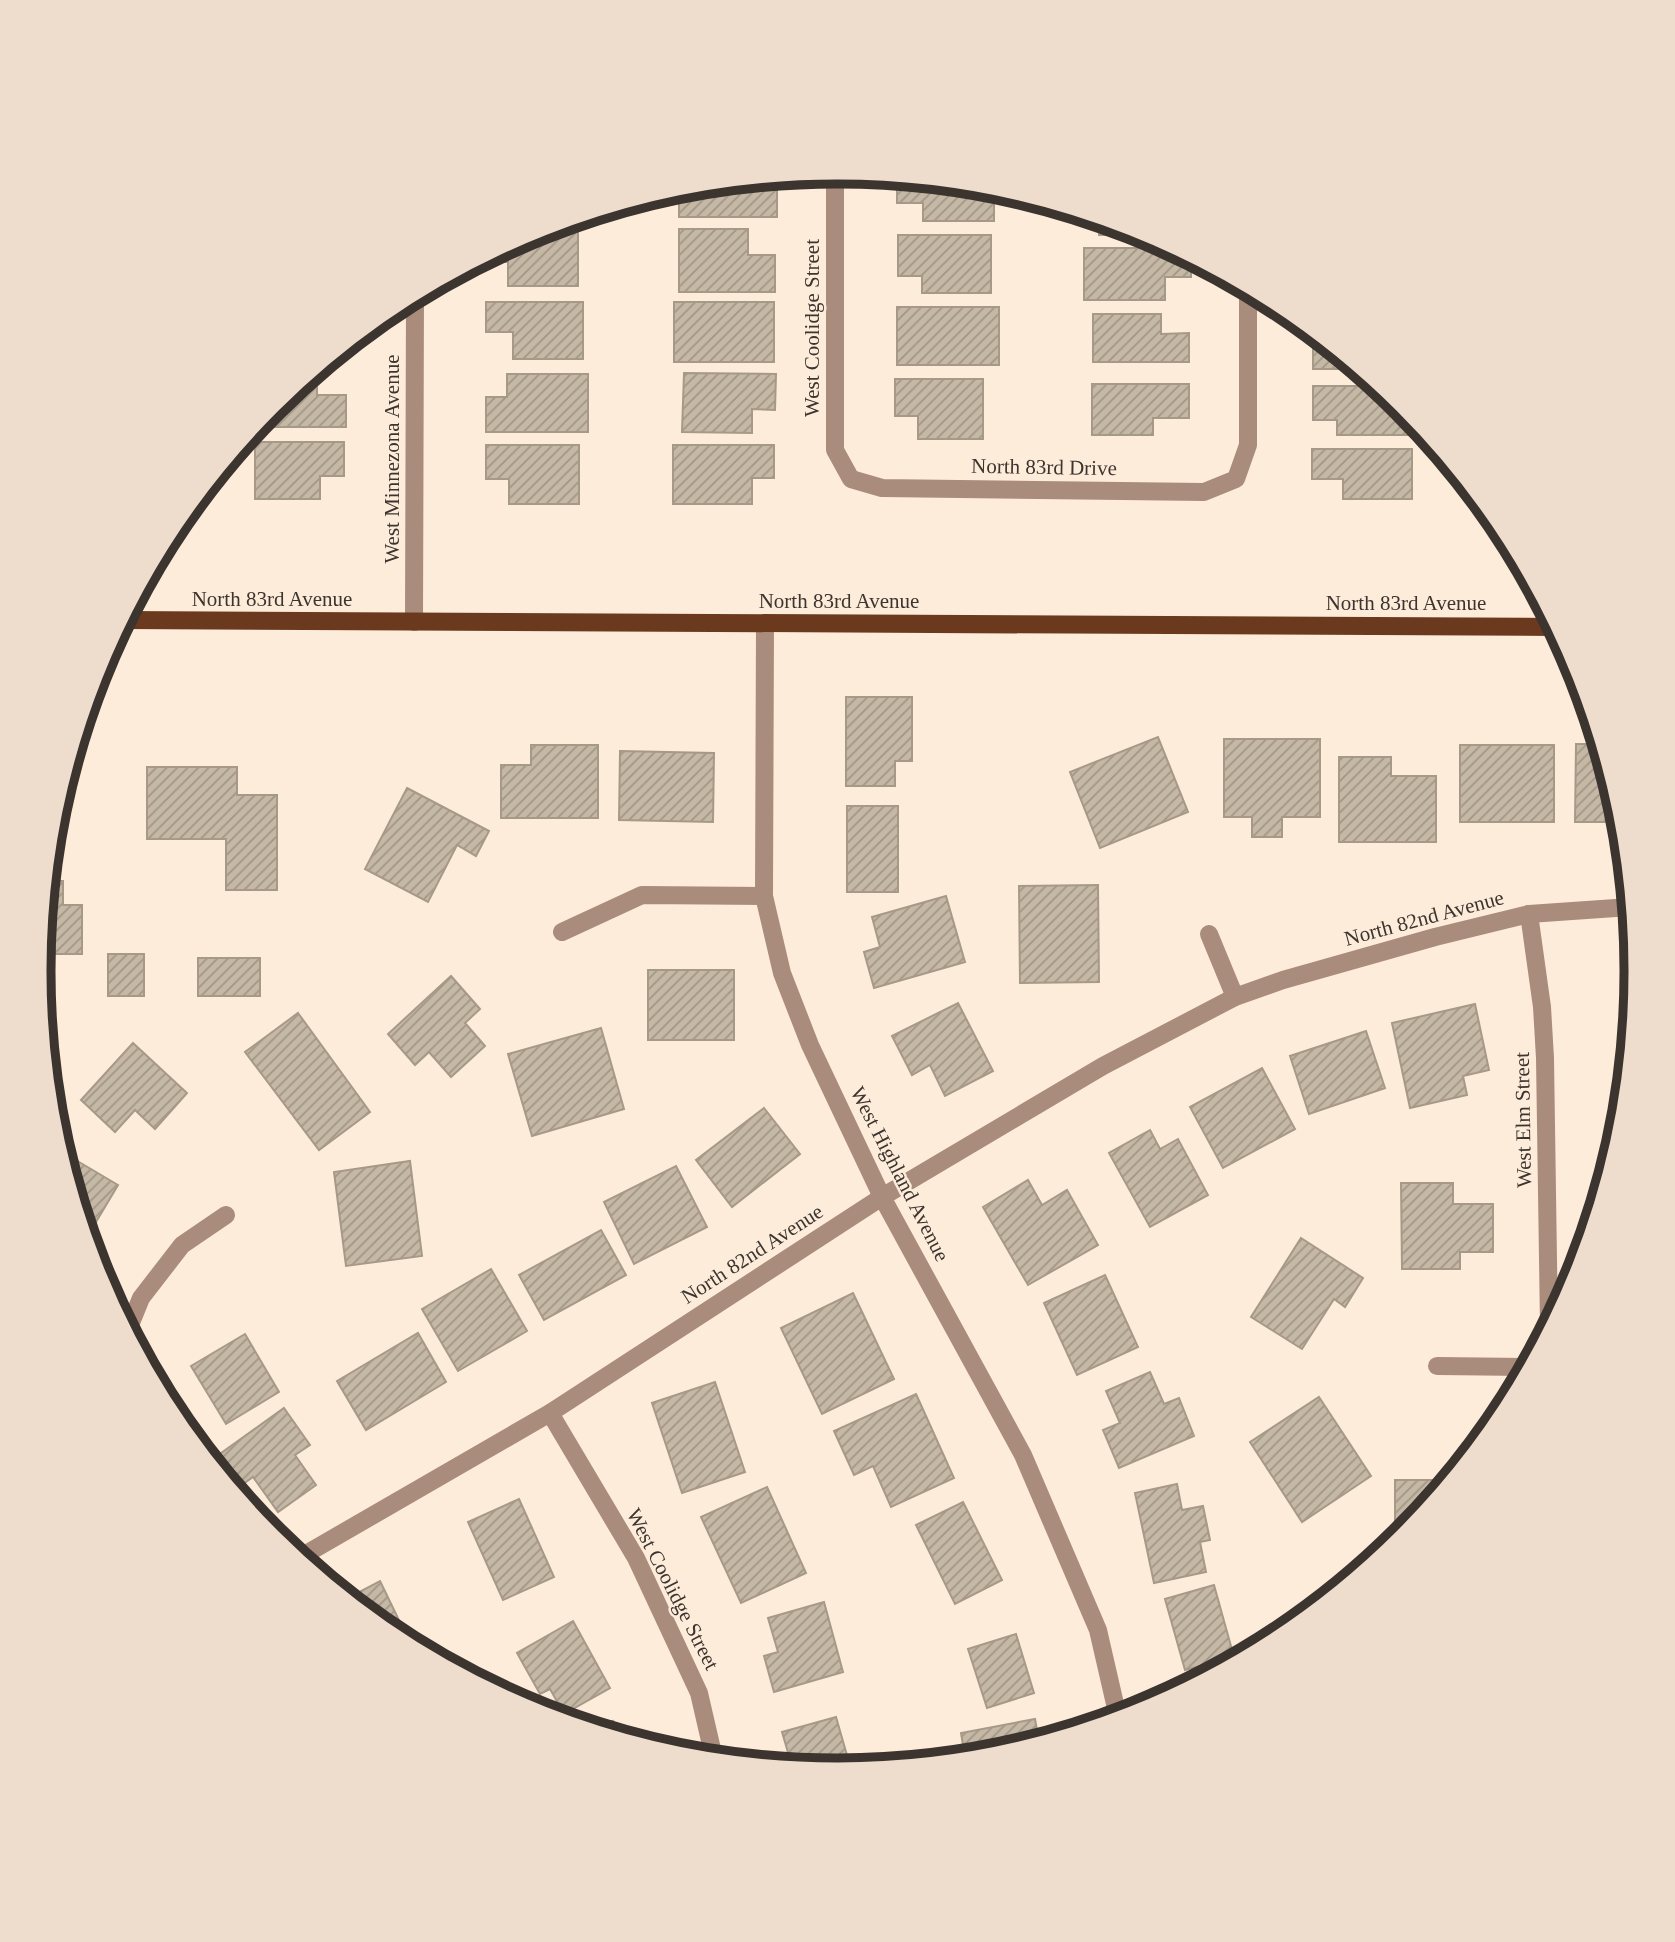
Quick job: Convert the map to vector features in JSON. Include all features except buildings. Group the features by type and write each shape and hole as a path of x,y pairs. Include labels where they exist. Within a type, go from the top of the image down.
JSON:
{"main road":[{"name":"North 83rd Avenue","path":"134,620 1544,626"}],"street":[{"name":"West Coolidge Street","path":"835,184 835,450 851,480"},
{"name":"North 83rd Drive","path":"851,480 882,488 1204,492 1236,480 1248,445 1248,300"},
{"name":"West Minnezona Avenue","path":"414,622 415,308"},
{"name":"West Highland Avenue","path":"765,623 764,896 782,973 810,1045 882,1197 1023,1455 1098,1630 1116,1707"},
{"path":"562,932 642,895 764,896"},
{"name":"North 82nd Avenue","path":"308,1553 550,1413 882,1197 1103,1066 1234,997 1283,980 1435,937 1530,914 1622,908"},
{"name":"West Elm Street","path":"1530,914 1542,1007 1545,1058 1549,1306"},
{"path":"1209,934 1234,997"},
{"path":"132,1319 141,1298 181,1245 226,1215"},
{"path":"1437,1366 1517,1367"},
{"name":"West Coolidge Street","path":"550,1413 636,1558 699,1693 712,1747"}]}
